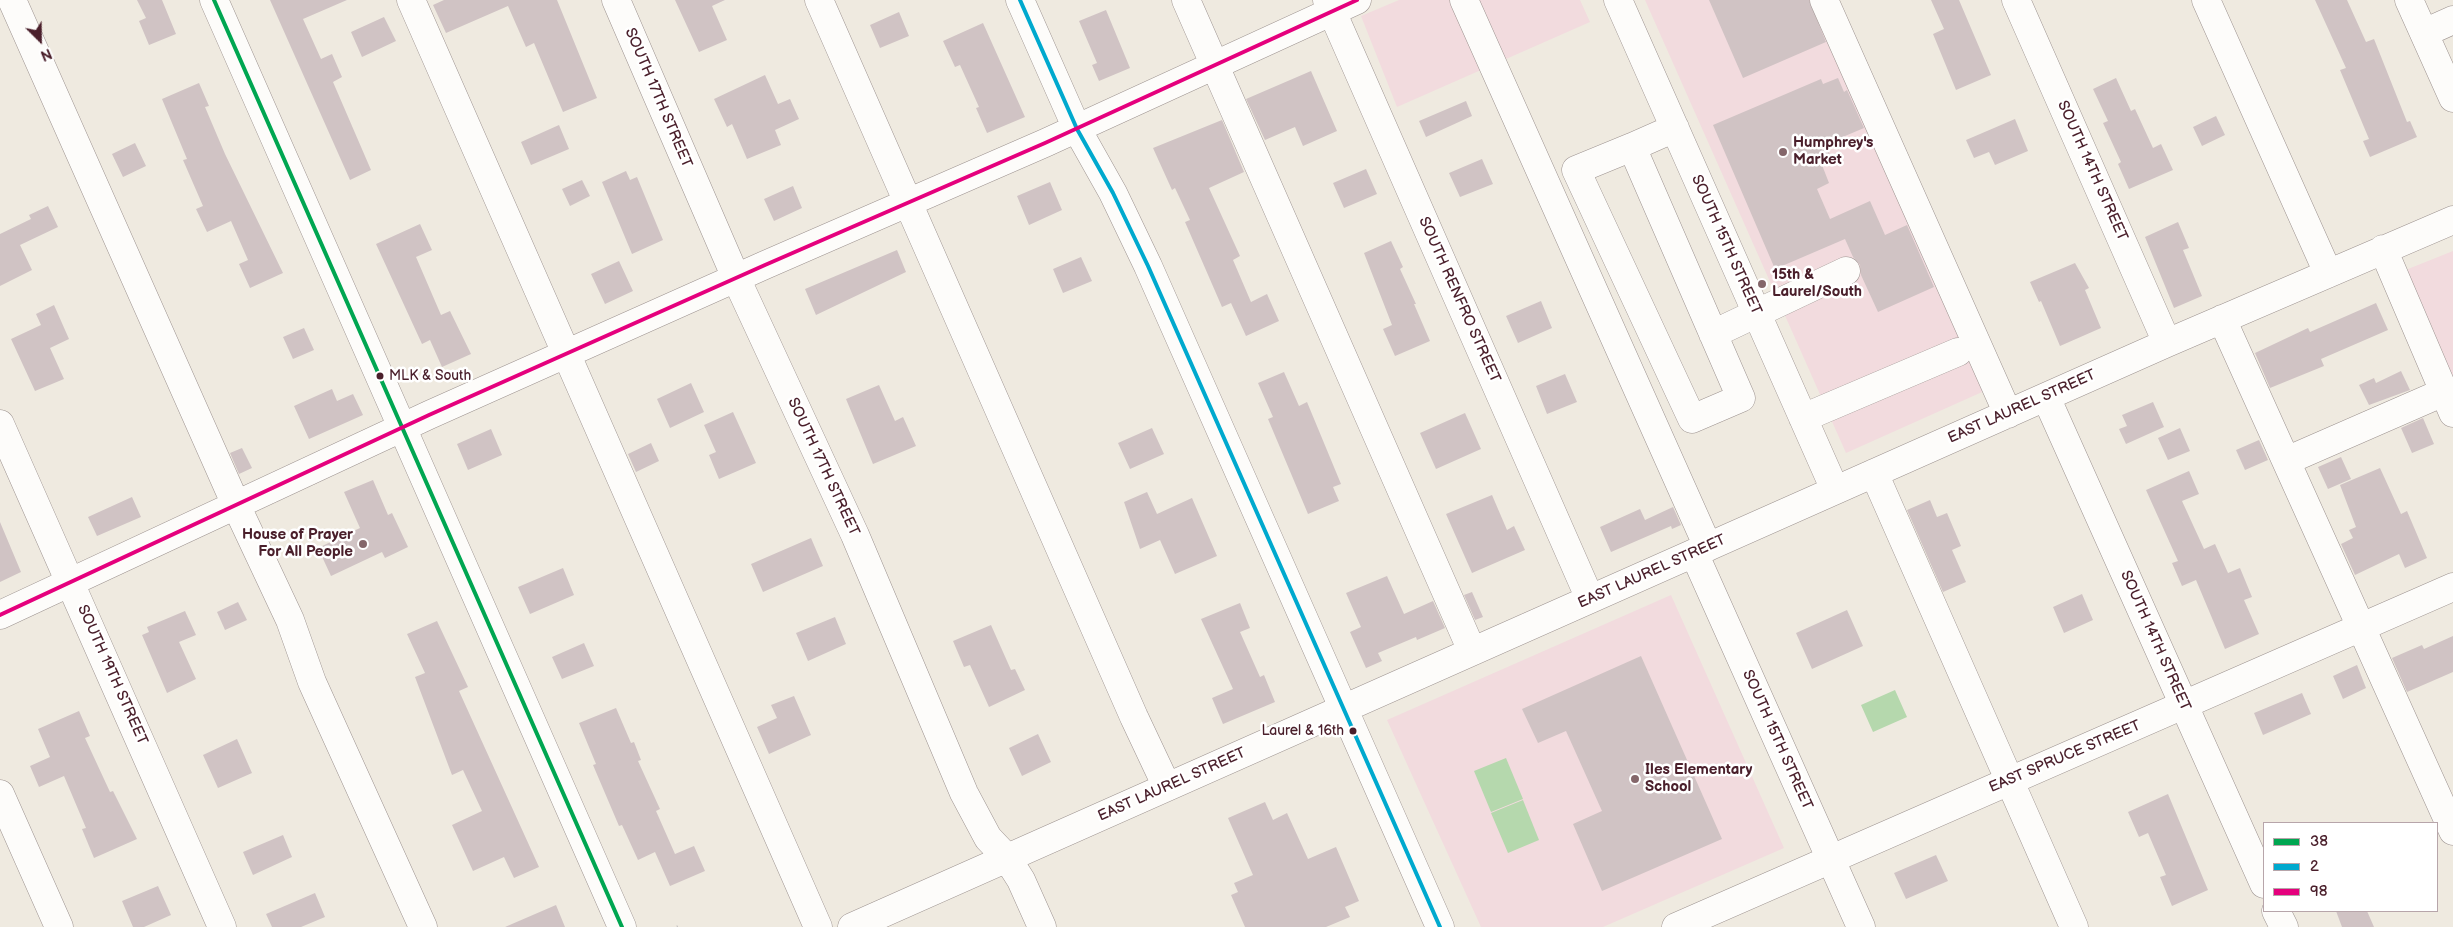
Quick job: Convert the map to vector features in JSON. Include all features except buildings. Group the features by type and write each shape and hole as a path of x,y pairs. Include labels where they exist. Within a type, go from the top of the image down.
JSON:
{"street":[{"path":"12,0 236,505 290,620 312,682 423,927"},
{"path":"214,0 622,927"},
{"path":"411,0 818,927"},
{"name":"SOUTH 17TH STREET","path":"616,0 736,278 855,535 964,793 988,838 1007,858 1021,880 1042,927"},
{"path":"819,0 1134,717 1167,787"},
{"path":"1020,0 1077,129 1113,193 1148,266 1440,927"},
{"path":"1186,0 1472,651"},
{"path":"0,615 401,428 736,278 1077,129 1215,65 1329,6 1357,0"},
{"name":"SOUTH 15TH STREET","path":"1464,0 1861,927"},
{"name":"SOUTH 15TH STREET","path":"1618,0 1835,490"},
{"path":"1824,0 2008,414"},
{"name":"SOUTH 14TH STREET","path":"2016,0 2167,343"},
{"path":"2206,0 2328,273"},
{"path":"2409,0 2453,98"},
{"name":"SOUTH RENFRO STREET","path":"1329,6 1590,600"},
{"path":"2424,33 2453,20"},
{"path":"1632,148 1741,398 1692,420 1576,170 1632,148 1675,128"},
{"name":"EAST LAUREL STREET","path":"852,927 2167,343 2453,220"},
{"path":"2286,461 2448,402 2383,249"},
{"path":"1713,334 1846,272"},
{"path":"2222,319 2453,830"},
{"path":"1803,418 1958,352"},
{"name":"SOUTH 14TH STREET","path":"2046,397 2263,882"},
{"name":"SOUTH 19TH STREET","path":"0,424 222,927"},
{"path":"1874,473 2074,927"},
{"name":"EAST SPRUCE STREET","path":"1676,927 2453,587"},
{"path":"0,794 60,927"},
{"path":"2276,912 2284,927"}],"shaded area":[{"path":"1399,0 1580,0 1590,22 1397,107 1361,16"},
{"path":"1645,0 1830,0 2000,384 1846,453"},
{"path":"2453,251 2453,385 2411,294 2408,269"},
{"path":"1671,595 1784,848 1603,927 1481,927 1387,720"}],"green space":[{"path":"1895,690 1907,717 1873,732 1861,705"},
{"path":"1506,758 1523,799 1491,812 1474,771"},
{"path":"1523,800 1539,840 1508,853 1491,813"}],"transit line":[{"name":"38","path":"214,0 622,927"},
{"name":"2","path":"1020,0 1077,129 1113,193 1148,266 1440,927"},
{"name":"98","path":"0,615 429,415 1045,143 1357,0"}],"place":[{"name":"Humphrey's Market","path":"1783,152"},
{"name":"15th & Laurel/South","path":"1762,284"},
{"name":"MLK & South","path":"380,376"},
{"name":"House of Prayer For All People","path":"363,544"},
{"name":"Laurel & 16th","path":"1353,731"},
{"name":"Iles Elementary School","path":"1635,779"}]}
